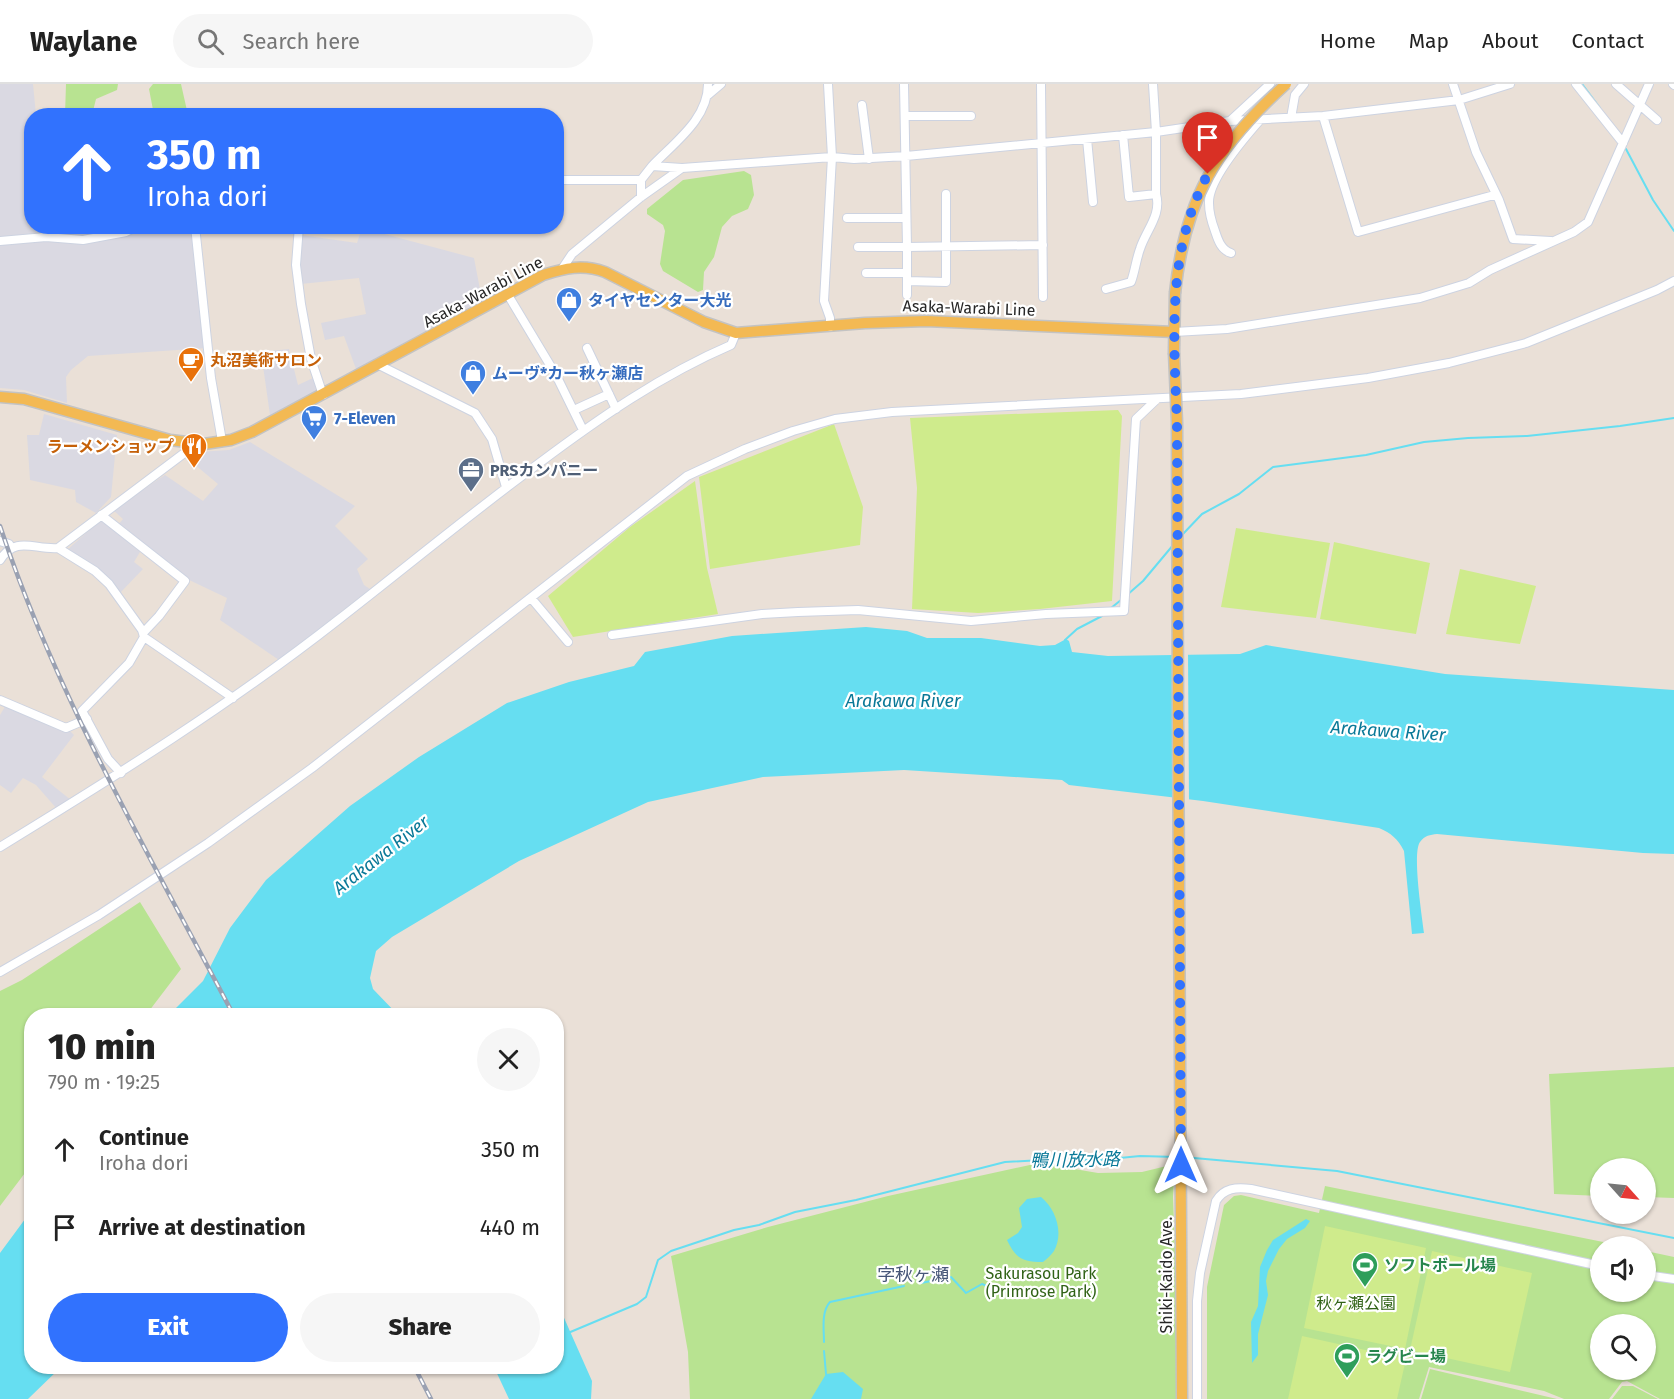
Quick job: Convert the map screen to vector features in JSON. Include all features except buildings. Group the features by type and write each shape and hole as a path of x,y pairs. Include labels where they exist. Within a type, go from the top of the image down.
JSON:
{"main road":[{"name":"Shiki-Kaido Ave.","path":"1182,1399 1175,292 1178,266 1188,223 1205,179 1222,151 1241,128 1286,84"},
{"name":"Asaka-Warabi Line","path":"0,396 24,399 170,440 192,444 222,441 252,432 543,275 562,268 584,267 605,272 704,322 736,333 884,322 948,321 1174,332"}],"street":[{"path":"641,197 641,180 699,118 708,95 708,84"},
{"path":"708,95 721,84"},
{"path":"828,84 832,157 824,301 830,318 830,327"},
{"path":"904,84 907,295"},
{"path":"1041,84 1043,297"},
{"path":"1106,289 1131,282 1139,250 1157,213 1159,203 1156,194 1153,84"},
{"path":"1230,121 1270,84"},
{"path":"1291,118 1294,96 1304,84"},
{"path":"1453,84 1476,152 1494,195 1499,200 1513,239 1554,241"},
{"path":"652,166 682,168 832,157 869,159 1042,144 1156,132 1230,121 1323,116 1459,100 1510,84"},
{"path":"1576,84 1623,143"},
{"path":"1616,84 1657,120"},
{"path":"1174,332 1227,329 1420,298 1469,283 1490,270 1574,232 1588,222 1648,84"},
{"path":"862,105 869,159"},
{"path":"905,116 970,116"},
{"path":"1323,116 1358,232 1494,195"},
{"path":"1231,253 1225,251 1220,244 1208,202 1221,172 1260,120"},
{"path":"1123,135 1129,197 1156,194"},
{"path":"1087,139 1093,202"},
{"path":"562,268 572,254 641,197 682,168"},
{"path":"564,180 641,180"},
{"path":"866,273 946,282 946,194"},
{"path":"847,218 906,218"},
{"path":"0,241 46,237 83,240 115,234"},
{"path":"196,234 211,378 222,441"},
{"path":"298,234 296,265 301,304 310,359 323,395"},
{"path":"858,247 1043,246"},
{"path":"0,972 99,915 208,843 312,768 687,476 745,449 793,431 835,419 892,412 1241,394 1328,384 1449,363 1526,343 1674,281"},
{"path":"507,295 529,328 583,430"},
{"path":"0,848 121,773 233,698 338,620 506,487 583,430 646,389 731,345 736,333"},
{"path":"587,348 616,409"},
{"path":"379,364 475,413 492,439 506,487"},
{"path":"574,410 609,394"},
{"path":"612,635 762,614 798,612 858,610 971,621 1046,614 1124,611 1136,419 1156,399"},
{"path":"0,560 6,550 18,545 58,548 187,451 192,444"},
{"path":"101,515 185,580 144,635 129,663 82,711 108,759 121,773"},
{"path":"0,541 11,547"},
{"path":"58,548 95,571 109,584 144,635 233,698"},
{"path":"531,598 568,642"},
{"path":"0,700 66,728 87,719"},
{"path":"1197,1399 1196,1315 1200,1273 1216,1201 1221,1194 1231,1189 1244,1188 1283,1196 1590,1264"},
{"path":"1656,1276 1674,1279"}],"shaded area":[{"path":"0,84 33,84 35,108 24,108 24,234 98,234 83,237 0,238"},
{"path":"102,234 194,234 207,348 88,356 66,377 67,403 24,390 0,388 0,245"},
{"path":"360,234 384,234 474,258 482,300 356,369 344,336 325,340 321,323 366,314 359,278 301,284 299,262 301,235 357,243"},
{"path":"289,349 298,385 313,378 318,390 270,415 261,352"},
{"path":"44,414 117,435 111,497 96,513 76,502 75,490 30,480 27,435 39,435"},
{"path":"250,442 355,506 335,526 368,559 357,569 364,585 370,589 279,660 220,620 227,598 185,578 118,525 123,519 113,510 165,475 203,501 218,484 188,459 198,452 229,450"},
{"path":"102,519 140,552 134,562 143,569 119,594 67,550"},
{"path":"6,705 70,731 74,735 42,777 71,800 57,809 36,785 23,778 11,793 0,785 0,715"}],"green space":[{"path":"66,84 118,84 117,90 96,99 94,108 65,108"},
{"path":"153,84 181,84 186,108 153,108 149,89"},
{"path":"744,171 751,175 754,195 748,209 732,216 722,227 714,257 704,272 703,290 698,292 663,271 660,264 665,231 663,225 647,214 647,209 683,180"},
{"path":"1118,410 1122,416 1112,601 978,613 912,609 917,488 910,418"},
{"path":"834,424 863,507 860,545 710,569 699,477"},
{"path":"695,481 707,568 718,614 573,637 548,596 630,527"},
{"path":"1236,528 1330,543 1316,618 1221,607"},
{"path":"1334,542 1430,563 1416,634 1320,619"},
{"path":"1460,569 1536,586 1520,644 1446,634"},
{"path":"140,902 181,969 151,1008 24,1008 24,1174 0,1206 0,991 22,980"},
{"path":"1674,1067 1674,1198 1656,1197 1656,1158 1590,1158 1590,1196 1554,1194 1549,1074"},
{"name":"Sakurasou Park (Primrose Park)","path":"1039,1163 1098,1173 1142,1172 1175,1164 1173,1197 1177,1307 1177,1399 690,1399 688,1352 671,1256 768,1227 888,1196"},
{"name":"秋ヶ瀬公園","path":"1325,1186 1590,1239 1590,1302 1656,1302 1656,1253 1674,1257 1674,1399 1660,1399 1627,1381 1622,1382 1609,1399 1564,1399 1544,1391 1429,1367 1419,1399 1207,1399 1207,1287 1224,1205 1234,1196 1241,1195 1319,1213"},
{"name":"ソフトボール場","path":"1325,1226 1426,1248 1405,1349 1304,1328"},
{"name":"ソフトボール場","path":"1432,1251 1532,1273 1510,1372 1410,1350"},
{"name":"ラグビー場","path":"1302,1336 1406,1359 1397,1399 1288,1399"},
{"path":"1430,1369 1557,1399 1421,1399"},
{"path":"1622,1386 1633,1386 1658,1399 1612,1399"}],"water":[{"name":"Arakawa River","path":"866,627 907,631 927,638 981,638 1040,646 1055,645 1066,639 1069,641 1072,652 1108,656 1240,654 1266,645 1445,674 1674,690 1674,854 1437,834 1428,836 1420,842 1417,858 1424,933 1412,934 1404,851 1394,837 1379,828 1203,801 1069,785 1062,780 904,770 763,777 648,802 519,861 392,937 376,951 370,978 373,989 391,1008 176,1008 203,981 230,928 266,880 350,806 419,757 507,703 569,682 634,666 645,652 732,636"},
{"path":"1041,1197 1051,1208 1058,1229 1054,1251 1043,1262 1021,1258 1007,1240 1018,1233 1022,1227 1019,1208 1027,1199"},
{"path":"1306,1219 1310,1221 1305,1228 1287,1239 1268,1271 1266,1281 1268,1295 1258,1334 1258,1355 1252,1363 1251,1322 1258,1306 1260,1267 1273,1240"},
{"path":"24,1220 24,1374 54,1374 28,1399 0,1399 0,1253"},
{"path":"564,1318 592,1381 591,1399 509,1399 497,1374 564,1374"},
{"path":"843,1372 863,1389 861,1399 811,1399 826,1374"}],"pier":[{"path":"1173,652 1188,652 1189,802 1173,800"}],"waterway":[{"path":"1582,84 1600,108"},
{"path":"1626,149 1653,200 1674,231"},
{"path":"1182,535 1202,514 1239,494 1273,467 1366,455 1424,442 1527,436 1674,418"},
{"path":"1127,595 1143,581 1174,544"},
{"path":"1111,608 1121,600"},
{"path":"1065,640 1077,629 1102,616"},
{"name":"鴨川放水路","path":"568,1333 637,1304 646,1297 658,1260 671,1251 795,1212 856,1200 1005,1162 1059,1159 1099,1160 1140,1156 1177,1157"},
{"name":"鴨川放水路","path":"1183,1157 1337,1171 1674,1238"},
{"path":"921,1283 951,1277 966,1293 982,1284 1003,1292 1028,1290"},
{"path":"824,1342 824,1316 830,1302 904,1286"},
{"path":"824,1351 826,1374"}],"railway":[{"path":"0,526 23,590 77,714 138,836 230,1008"},
{"path":"418,1374 431,1399"}],"place":[{"name":"タイヤセンター大光","path":"569,323"},
{"name":"丸沼美術サロン","path":"191,383"},
{"name":"ムーヴ*カー秋ヶ瀬店","path":"473,396"},
{"name":"7-Eleven","path":"314,441"},
{"name":"ラーメンショップ","path":"194,469"},
{"name":"PRSカンパニー","path":"471,493"},
{"name":"ソフトボール場","path":"1365,1288"},
{"name":"ラグビー場","path":"1347,1379"}],"district":[{"name":"字秋ヶ瀬","path":"913,1275"}],"route":[{"path":"1181,1165 1175,292 1181,250 1188,223 1208,174"}]}
